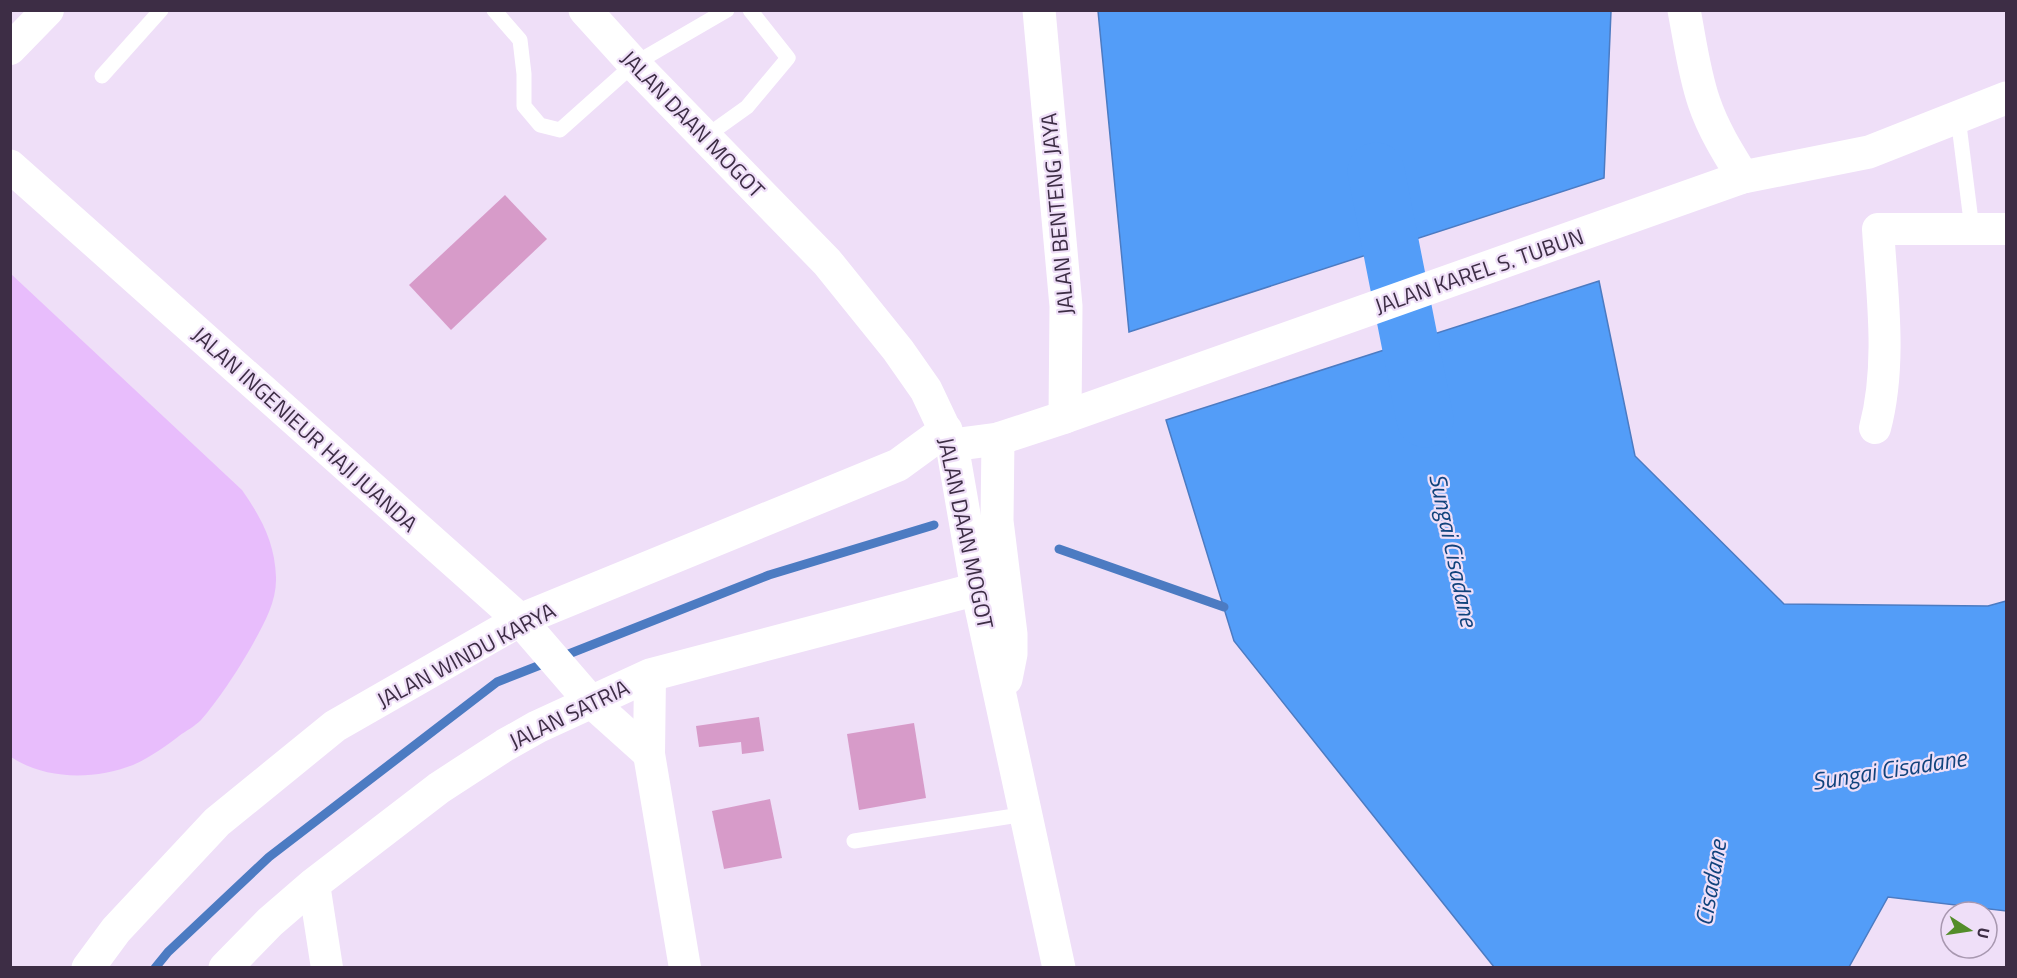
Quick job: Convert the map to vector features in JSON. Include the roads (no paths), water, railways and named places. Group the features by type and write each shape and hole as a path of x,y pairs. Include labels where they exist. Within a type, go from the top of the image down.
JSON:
{"main road":[{"name":"JALAN DAAN MOGOT","path":"585,10 634,64 828,262 898,350 926,390 949,438 977,589 1059,968"},
{"name":"JALAN BENTENG JAYA","path":"1040,10 1066,306 1065,417"},
{"path":"1684,10 1697,77 1705,104 1719,139 1743,177"},
{"name":"JALAN KAREL S. TUBUN","path":"949,438 998,439 1743,177 1869,152 2007,98"},
{"name":"JALAN INGENIEUR HAJI JUANDA","path":"10,166 524,625 587,698"},
{"name":"JALAN WINDU KARYA","path":"88,968 116,930 217,822 335,726 524,625 898,465 949,438"},
{"path":"998,439 997,521 1011,634 1011,654 1002,699"},
{"name":"JALAN SATRIA","path":"225,968 270,922 314,884 439,788 505,745 587,698 650,675 977,589"}],"street":[{"path":"10,49 48,10"},
{"path":"1875,428 1884,378 1878,229 2007,229"},
{"path":"650,675 649,754 685,968"},
{"path":"587,698 649,754"},
{"path":"314,884 327,968"}],"lane":[{"path":"102,76 161,10"},
{"path":"494,10 520,40 525,74 524,106 540,125 560,130 634,64 727,10"},
{"path":"705,137 747,107 788,58 750,10"},
{"path":"1958,117 1972,229"},
{"path":"854,841 1026,814"}],"water":[{"path":"1098,11 1611,11 1604,178 1129,332"},
{"name":"Cisadane","path":"1599,281 1635,456 1784,604 1988,606 2006,601 2006,911 1999,910 1999,900 1939,900 1939,903 1888,897 1849,967 1494,967 1234,641 1166,420"}],"waterway":[{"name":"Sungai Cisadane","path":"1376,171 1425,419"},
{"path":"561,657 769,575 934,525"},
{"path":"1059,549 1224,607"},
{"path":"155,968 168,952 269,857 497,682 548,662"}]}
